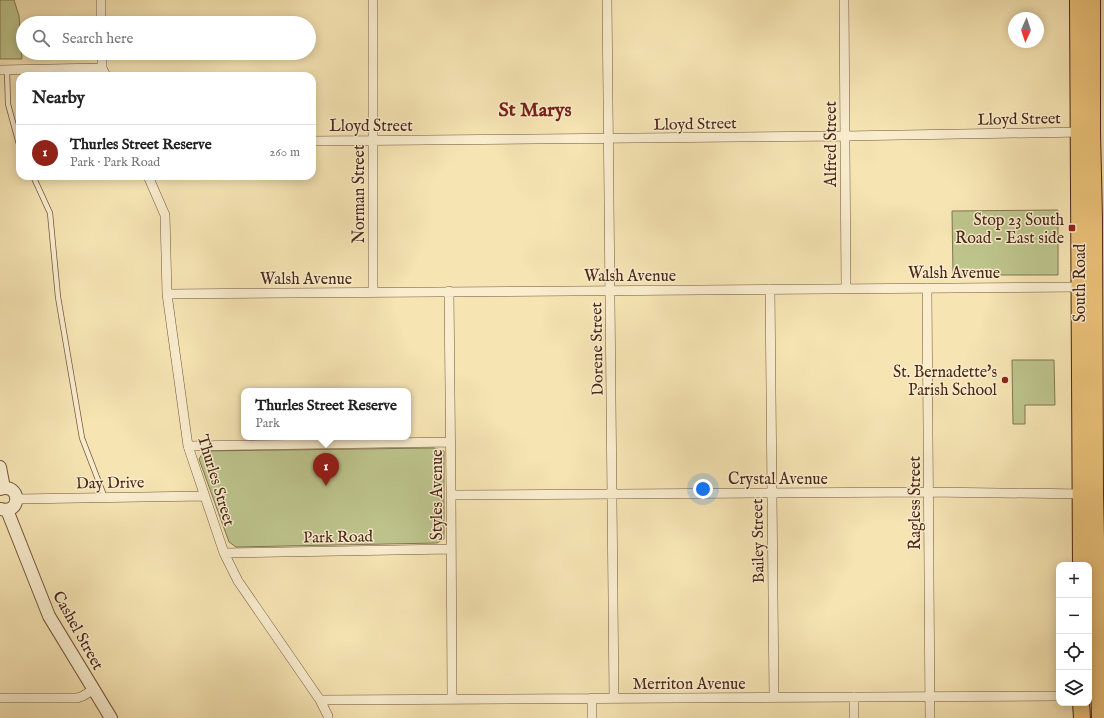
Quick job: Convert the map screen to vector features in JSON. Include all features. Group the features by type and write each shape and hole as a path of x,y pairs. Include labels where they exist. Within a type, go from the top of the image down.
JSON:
{"highway":[{"name":"South Road","path":"1078,0 1085,132 1094,218 1086,286 1088,494 1094,695 1100,718"},
{"name":"South Road","path":"1085,132 1092,0"},
{"name":"South Road","path":"1081,562 1088,494"},
{"path":"1081,706 1082,718"}],"street":[{"path":"101,0 101,16"},
{"name":"Norman Street","path":"373,0 373,292"},
{"name":"Dorene Street","path":"607,0 614,698"},
{"name":"Alfred Street","path":"844,0 846,288"},
{"path":"4,70 104,72 103,60"},
{"name":"Lloyd Street","path":"316,141 608,139 1085,132"},
{"name":"Thurles Street","path":"150,180 165,215 167,294 188,446 224,553 238,581 320,700 328,718"},
{"name":"Walsh Avenue","path":"167,294 1086,286"},
{"name":"Ragless Street","path":"927,288 930,718"},
{"name":"Bailey Street","path":"770,289 774,697"},
{"name":"Styles Avenue","path":"449,291 452,496 452,699"},
{"path":"188,446 451,442"},
{"path":"0,467 2,488 9,488 13,490 17,499 12,509 4,510"},
{"name":"Crystal Avenue","path":"452,496 929,492 1088,494"},
{"name":"Day Drive","path":"17,499 205,496"},
{"name":"Cashel Street","path":"4,510 49,616 111,718"},
{"name":"Park Road","path":"224,553 451,549"},
{"path":"0,698 77,698 94,690"},
{"name":"Merriton Avenue","path":"320,700 1056,696"},
{"path":"854,697 854,718"},
{"path":"592,698 592,718"}],"lane":[{"path":"4,70 8,104 16,133"},
{"path":"35,180 50,213 58,297 82,438 105,498"}],"green space":[{"path":"0,0 14,0 19,16 16,16 16,59 0,59"},
{"path":"1058,210 1058,275 953,275 952,211"},
{"path":"1012,360 1054,360 1055,405 1025,405 1025,424 1013,424"},
{"path":"434,448 444,451 444,539 437,543 236,547 229,542 199,459 204,451"}],"place":[{"name":"Stop 23 South Road - East side","path":"1072,228"},
{"name":"St. Bernadette's Parish School","path":"1005,380"},
{"name":"Thurles Street Reserve","path":"326,486"}],"district":[{"name":"St Marys","path":"535,109"}]}
